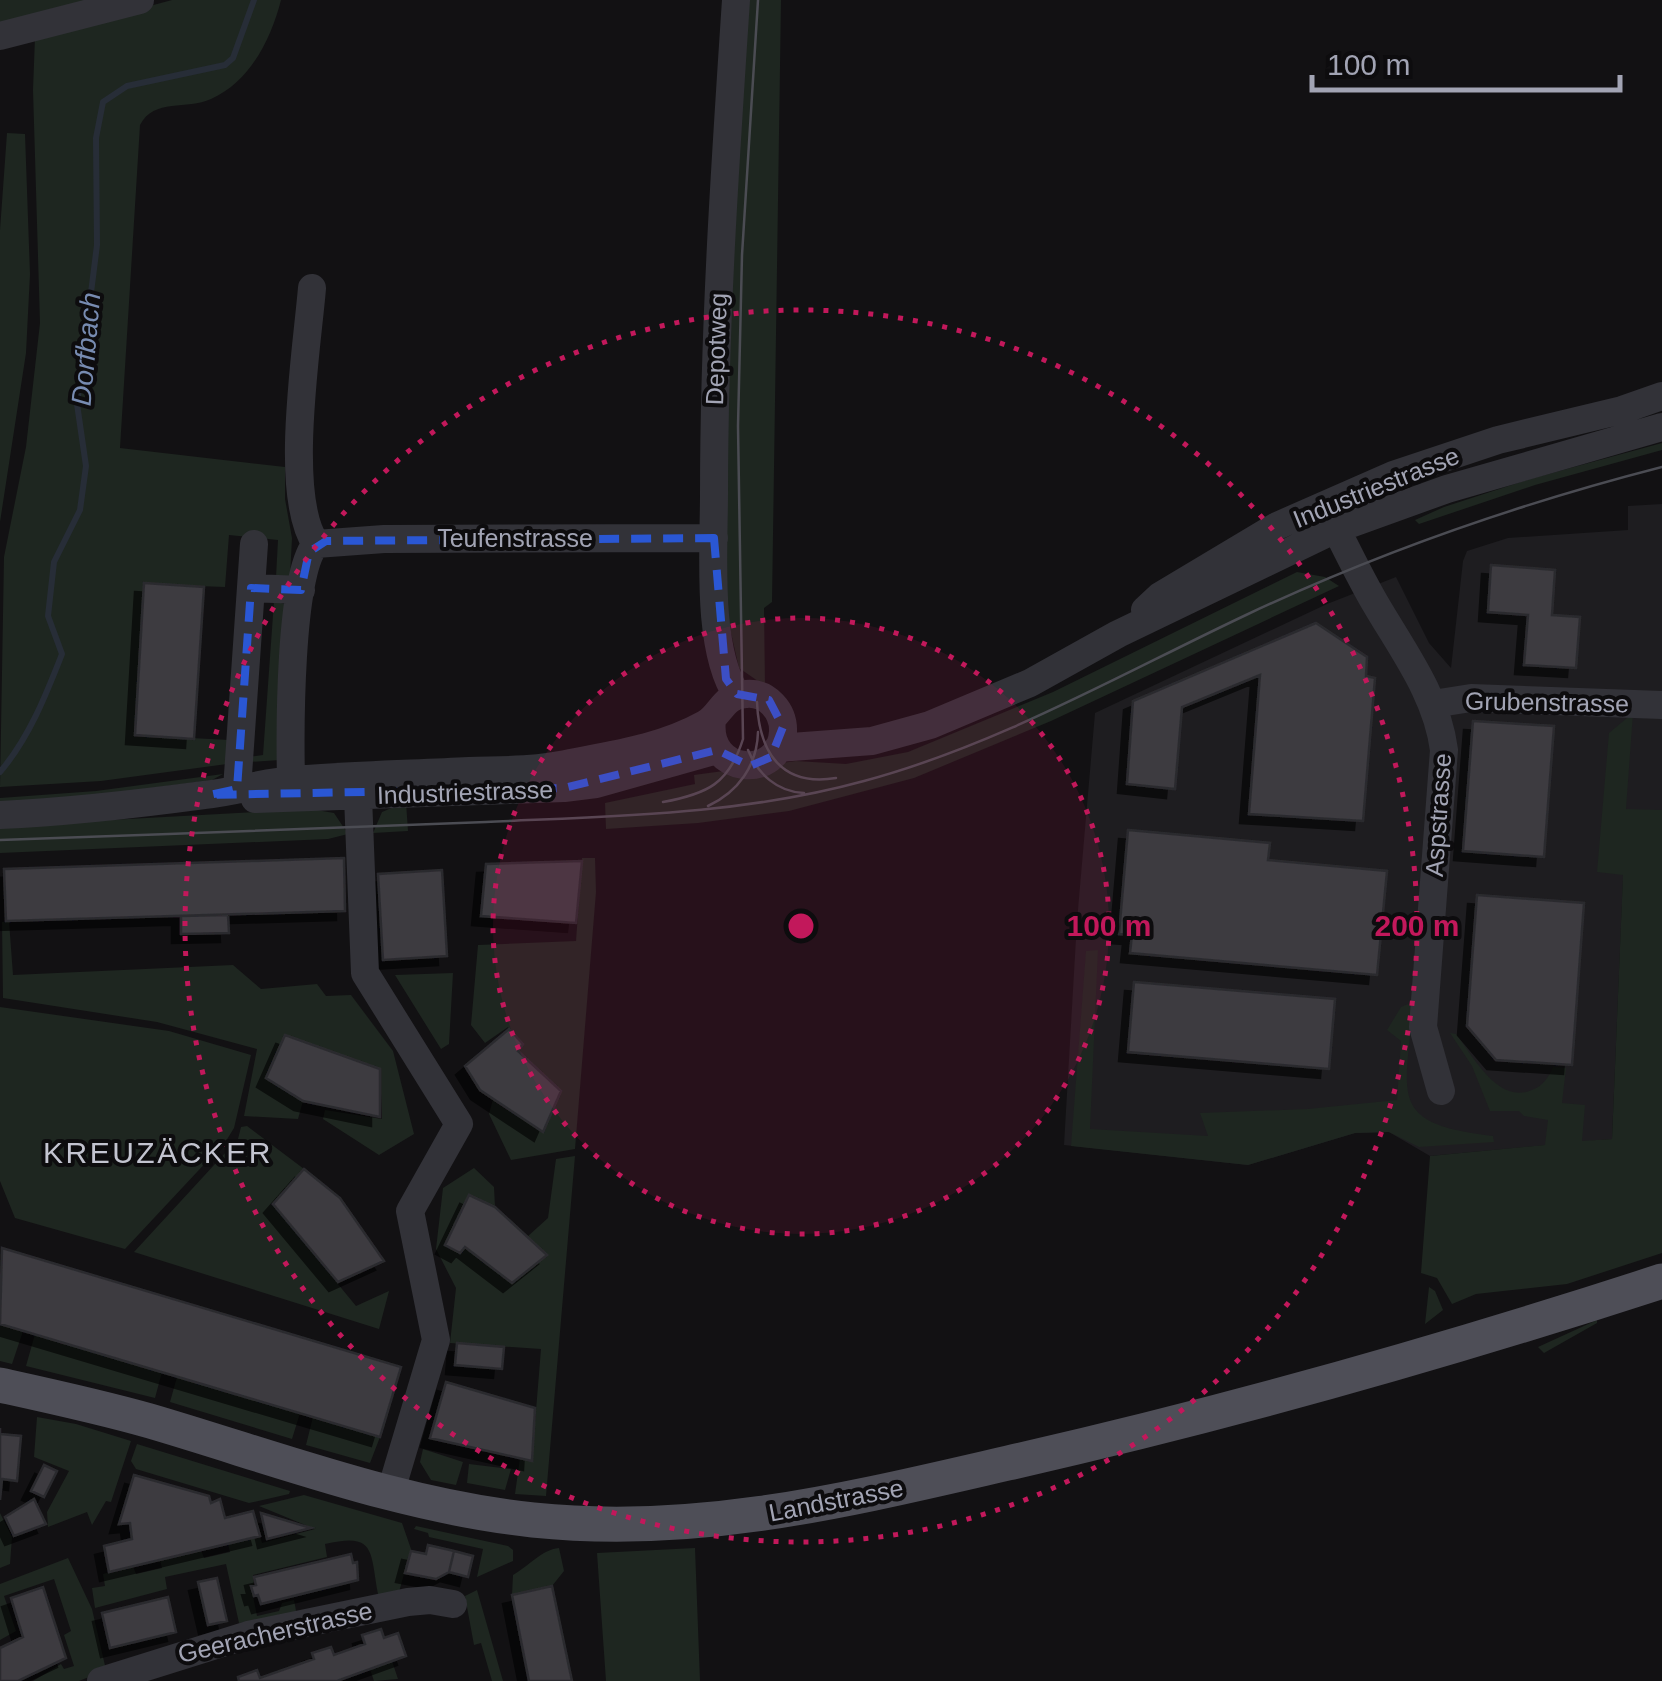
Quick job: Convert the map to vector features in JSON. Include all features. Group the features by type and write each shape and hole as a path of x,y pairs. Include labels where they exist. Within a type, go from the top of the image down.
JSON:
{"main road":[{"name":"Landstrasse","path":"0,1385 150,1422 390,1494 516,1518 680,1523 784,1512 1029,1459 1262,1401 1518,1328 1662,1281"}],"street":[{"path":"0,36 140,0"},
{"name":"Depotweg","path":"736,0 719,253 714,538 720,659 737,695"},
{"path":"291,780 288,724 301,590 306,561 314,545 302,510 298,469 312,288"},
{"name":"Industriestrasse","path":"209,795 254,800 564,788 596,784 717,750 734,764 750,766 764,762 778,748 872,741 930,725 1030,683 1331,517 1393,475 1498,440 1622,410 1662,396"},
{"name":"Industriestrasse","path":"1331,517 1447,489 1662,427"},
{"name":"Aspstrasse","path":"1331,517 1433,704 1441,726 1444,750 1423,1026 1442,1090"},
{"name":"Teufenstrasse","path":"314,545 384,539 714,538"},
{"path":"237,788 254,544"},
{"path":"250,588 301,590"},
{"path":"737,695 757,694 774,706 782,719 778,748"},
{"name":"Industriestrasse","path":"0,815 209,795 291,780 547,767 648,748 675,739 712,720 726,700 737,695"},
{"name":"Grubenstrasse","path":"1433,704 1471,698 1662,705"},
{"path":"782,719 839,744"},
{"path":"712,720 717,750"},
{"path":"358,797 365,972 459,1124 410,1212 436,1340 390,1494"},
{"name":"Geeracherstrasse","path":"101,1681 266,1631 408,1602 453,1604"}],"highlighted area":[{"path":"714,538 726,679 737,694 769,700 783,727 771,757 750,766 717,750 564,788 209,795 237,789 251,588 301,590 309,552 326,541"}],"shaded area":[{"path":"0,0 121,0 0,29"},
{"path":"172,0 281,0 265,44 237,82 211,99 154,111 140,125 120,448 285,467 285,499 292,538 290,576 276,577 278,540 229,535 225,587 144,584 135,735 229,740 227,764 101,781 0,787 4,557 26,447 40,323 35,37"},
{"path":"743,0 781,0 772,602 764,608 765,686 739,668 726,611 723,391"},
{"path":"7,133 25,134 30,274 26,353 0,522 0,230"},
{"path":"1662,443 1662,450 1535,485 1419,524 1415,520 1530,479"},
{"path":"1662,504 1662,810 1626,810 1612,1139 1430,1156 1389,1132 1355,1133 1248,1165 1064,1145 1077,921 1095,713 1327,604 1396,577 1429,643 1451,668 1467,551 1508,538 1628,530 1628,506"},
{"path":"1297,572 1325,577 1339,586 1051,721 914,778 789,811 698,823 606,829 605,803 695,784 694,775 796,761 846,764 908,752 1053,692"},
{"path":"274,601 288,605 280,760 248,762 247,757 263,755"},
{"path":"1633,713 1626,809 1662,810 1662,1253 1567,1284 1476,1294 1452,1304 1437,1278 1421,1273 1430,1156 1545,1145 1548,1120 1524,1116 1519,1111 1490,1111 1472,1066 1450,1033 1456,1034 1497,1085 1508,1091 1532,1090 1545,1081 1553,1067 1566,1068 1562,1103 1585,1105 1582,1141 1612,1139 1623,875 1597,872 1609,733"},
{"path":"223,774 212,780 87,797 0,803 0,798 96,791"},
{"path":"406,802 408,831 373,833 382,812"},
{"path":"311,809 334,813 348,834 328,839 0,853 0,826"},
{"path":"582,858 595,858 596,892 575,1149 511,1160 489,1114 493,1099 543,1131 561,1091 518,1051 523,1044 508,1027 485,1043 471,1025 478,945 576,941"},
{"path":"9,921 13,975 233,965 261,989 317,984 326,996 351,995 393,1051 414,1134 379,1155 323,1119 325,1110 382,1119 380,1069 286,1036 266,1078 303,1101 298,1119 244,1116 257,1049 157,1022 3,998 2,922"},
{"path":"1098,950 1090,1129 1208,1136 1200,1113 1308,1109 1397,1100 1401,1041 1387,1030 1401,1007 1408,1004 1413,1008 1407,1084 1419,1114 1459,1131 1493,1136 1494,1142 1419,1147 1389,1132 1355,1133 1248,1165 1071,1146 1086,951"},
{"path":"453,973 449,1044 441,1049 395,975"},
{"path":"0,1007 169,1031 251,1055 234,1128 226,1141 125,1249 15,1218 0,1181"},
{"path":"247,1126 304,1169 273,1205 356,1306 389,1291 379,1329 134,1252 238,1139 241,1127"},
{"path":"575,1156 546,1496 515,1494 520,1458 532,1460 541,1349 450,1343 456,1288 436,1249 443,1188 474,1168 494,1187 495,1207 469,1195 445,1245 460,1252 465,1247 513,1283 547,1255 527,1237 548,1218 556,1159"},
{"path":"1429,1287 1435,1291 1443,1310 1425,1324"},
{"path":"1597,1320 1544,1353 1538,1347"},
{"path":"0,1324 23,1331 12,1364 0,1361"},
{"path":"35,1334 162,1372 155,1398 26,1366"},
{"path":"177,1377 300,1413 292,1439 170,1402"},
{"path":"37,1417 131,1441 111,1502 106,1501 92,1525 87,1512 48,1527 47,1512 69,1471 34,1457"},
{"path":"313,1417 380,1437 370,1463 306,1445"},
{"path":"137,1444 290,1491 249,1503 136,1469 131,1461"},
{"path":"423,1449 463,1462 456,1485 431,1480 420,1462"},
{"path":"469,1464 511,1469 505,1490 467,1483"},
{"path":"304,1495 402,1523 411,1549 399,1592 382,1597 378,1594 368,1548 362,1543 342,1541 325,1544 327,1557 253,1575 251,1586 257,1616 279,1611 282,1603 294,1600 297,1616 239,1623 226,1564 165,1577 167,1589 95,1608 92,1588 105,1586 103,1574 133,1566 136,1574 162,1568 160,1560 201,1550 204,1558 230,1552 228,1544 260,1536 262,1543 315,1529 259,1506"},
{"path":"0,1513 12,1537 10,1564 0,1568"},
{"path":"416,1526 508,1546 513,1550 513,1561 477,1577 483,1549 429,1537 428,1533 414,1529"},
{"path":"559,1548 564,1571 552,1586 512,1595 513,1575 541,1555"},
{"path":"695,1548 700,1681 606,1681 597,1553"},
{"path":"68,1558 92,1609 106,1670 79,1681 33,1681 61,1664 64,1669 74,1666 64,1635 71,1631 54,1579 4,1596 16,1631 0,1640 0,1584"},
{"path":"477,1590 503,1681 492,1681 481,1643 474,1645 465,1596"},
{"path":"392,1661 398,1679 374,1681 370,1669"}],"building":[{"path":"1491,565 1555,570 1552,615 1580,617 1576,668 1524,665 1528,615 1488,612"},
{"path":"144,583 204,587 194,739 135,735"},
{"path":"1316,623 1367,657 1366,676 1375,678 1363,821 1249,814 1260,675 1182,707 1175,789 1127,784 1133,701"},
{"path":"1473,721 1554,726 1544,857 1463,851"},
{"path":"1128,830 1270,843 1268,860 1387,871 1377,975 1130,953 1132,935 1119,934"},
{"path":"344,858 345,911 6,921 4,869"},
{"path":"582,861 576,923 481,916 486,864"},
{"path":"442,870 447,956 383,960 378,874"},
{"path":"1477,895 1584,903 1572,1065 1496,1060 1467,1026"},
{"path":"228,915 229,933 181,934 181,916"},
{"path":"1134,982 1335,999 1329,1069 1128,1052"},
{"path":"509,1029 523,1044 518,1051 561,1091 543,1132 480,1090 465,1066"},
{"path":"285,1035 380,1069 380,1117 303,1101 266,1078"},
{"path":"304,1169 340,1198 384,1261 338,1282 273,1204"},
{"path":"469,1195 495,1207 547,1255 512,1283 465,1247 460,1253 445,1245"},
{"path":"2,1248 401,1367 380,1437 0,1324"},
{"path":"457,1343 504,1347 502,1369 455,1365"},
{"path":"446,1382 535,1408 532,1461 430,1438"},
{"path":"0,1434 21,1436 17,1481 2,1479 0,1500"},
{"path":"44,1465 57,1471 44,1497 31,1491"},
{"path":"134,1475 209,1496 211,1503 220,1499 225,1518 253,1511 260,1536 109,1572 104,1546 132,1539 130,1523 119,1524"},
{"path":"34,1499 46,1524 14,1536 5,1517"},
{"path":"261,1513 311,1528 267,1539"},
{"path":"428,1545 454,1551 449,1572 436,1579 405,1573 411,1551 426,1554"},
{"path":"454,1551 473,1556 468,1577 449,1572"},
{"path":"351,1554 353,1563 357,1562 358,1580 261,1604 258,1595 254,1596 254,1577"},
{"path":"217,1578 227,1621 208,1625 198,1582"},
{"path":"552,1586 572,1681 529,1681 512,1595"},
{"path":"43,1587 66,1658 18,1681 0,1681 0,1648 23,1637 11,1598"},
{"path":"168,1597 176,1632 110,1648 102,1613"},
{"path":"381,1629 384,1638 398,1633 406,1656 337,1681 239,1681 238,1677 257,1670 260,1678 314,1659 312,1653 331,1647 334,1655 365,1644 362,1635"}],"waterway":[{"name":"Dorfbach","path":"0,772 28,731 62,654 48,616 54,562 80,510 86,466 77,404 97,245 96,138 103,102 127,86 225,65 233,58 254,0"}],"tram line":[{"path":"663,802 692,795 723,777 743,739 738,426 742,255 758,0"},
{"path":"0,840 629,815 724,807 817,792 914,766 963,748 1296,592 1399,550 1502,513 1662,467"},
{"path":"757,702 762,736 777,762 801,777 836,778"},
{"path":"708,806 744,776 754,756 758,732"},
{"path":"748,750 770,780 785,789 804,793"}],"district":[{"name":"KREUZÄCKER","path":"158,1152"}]}
